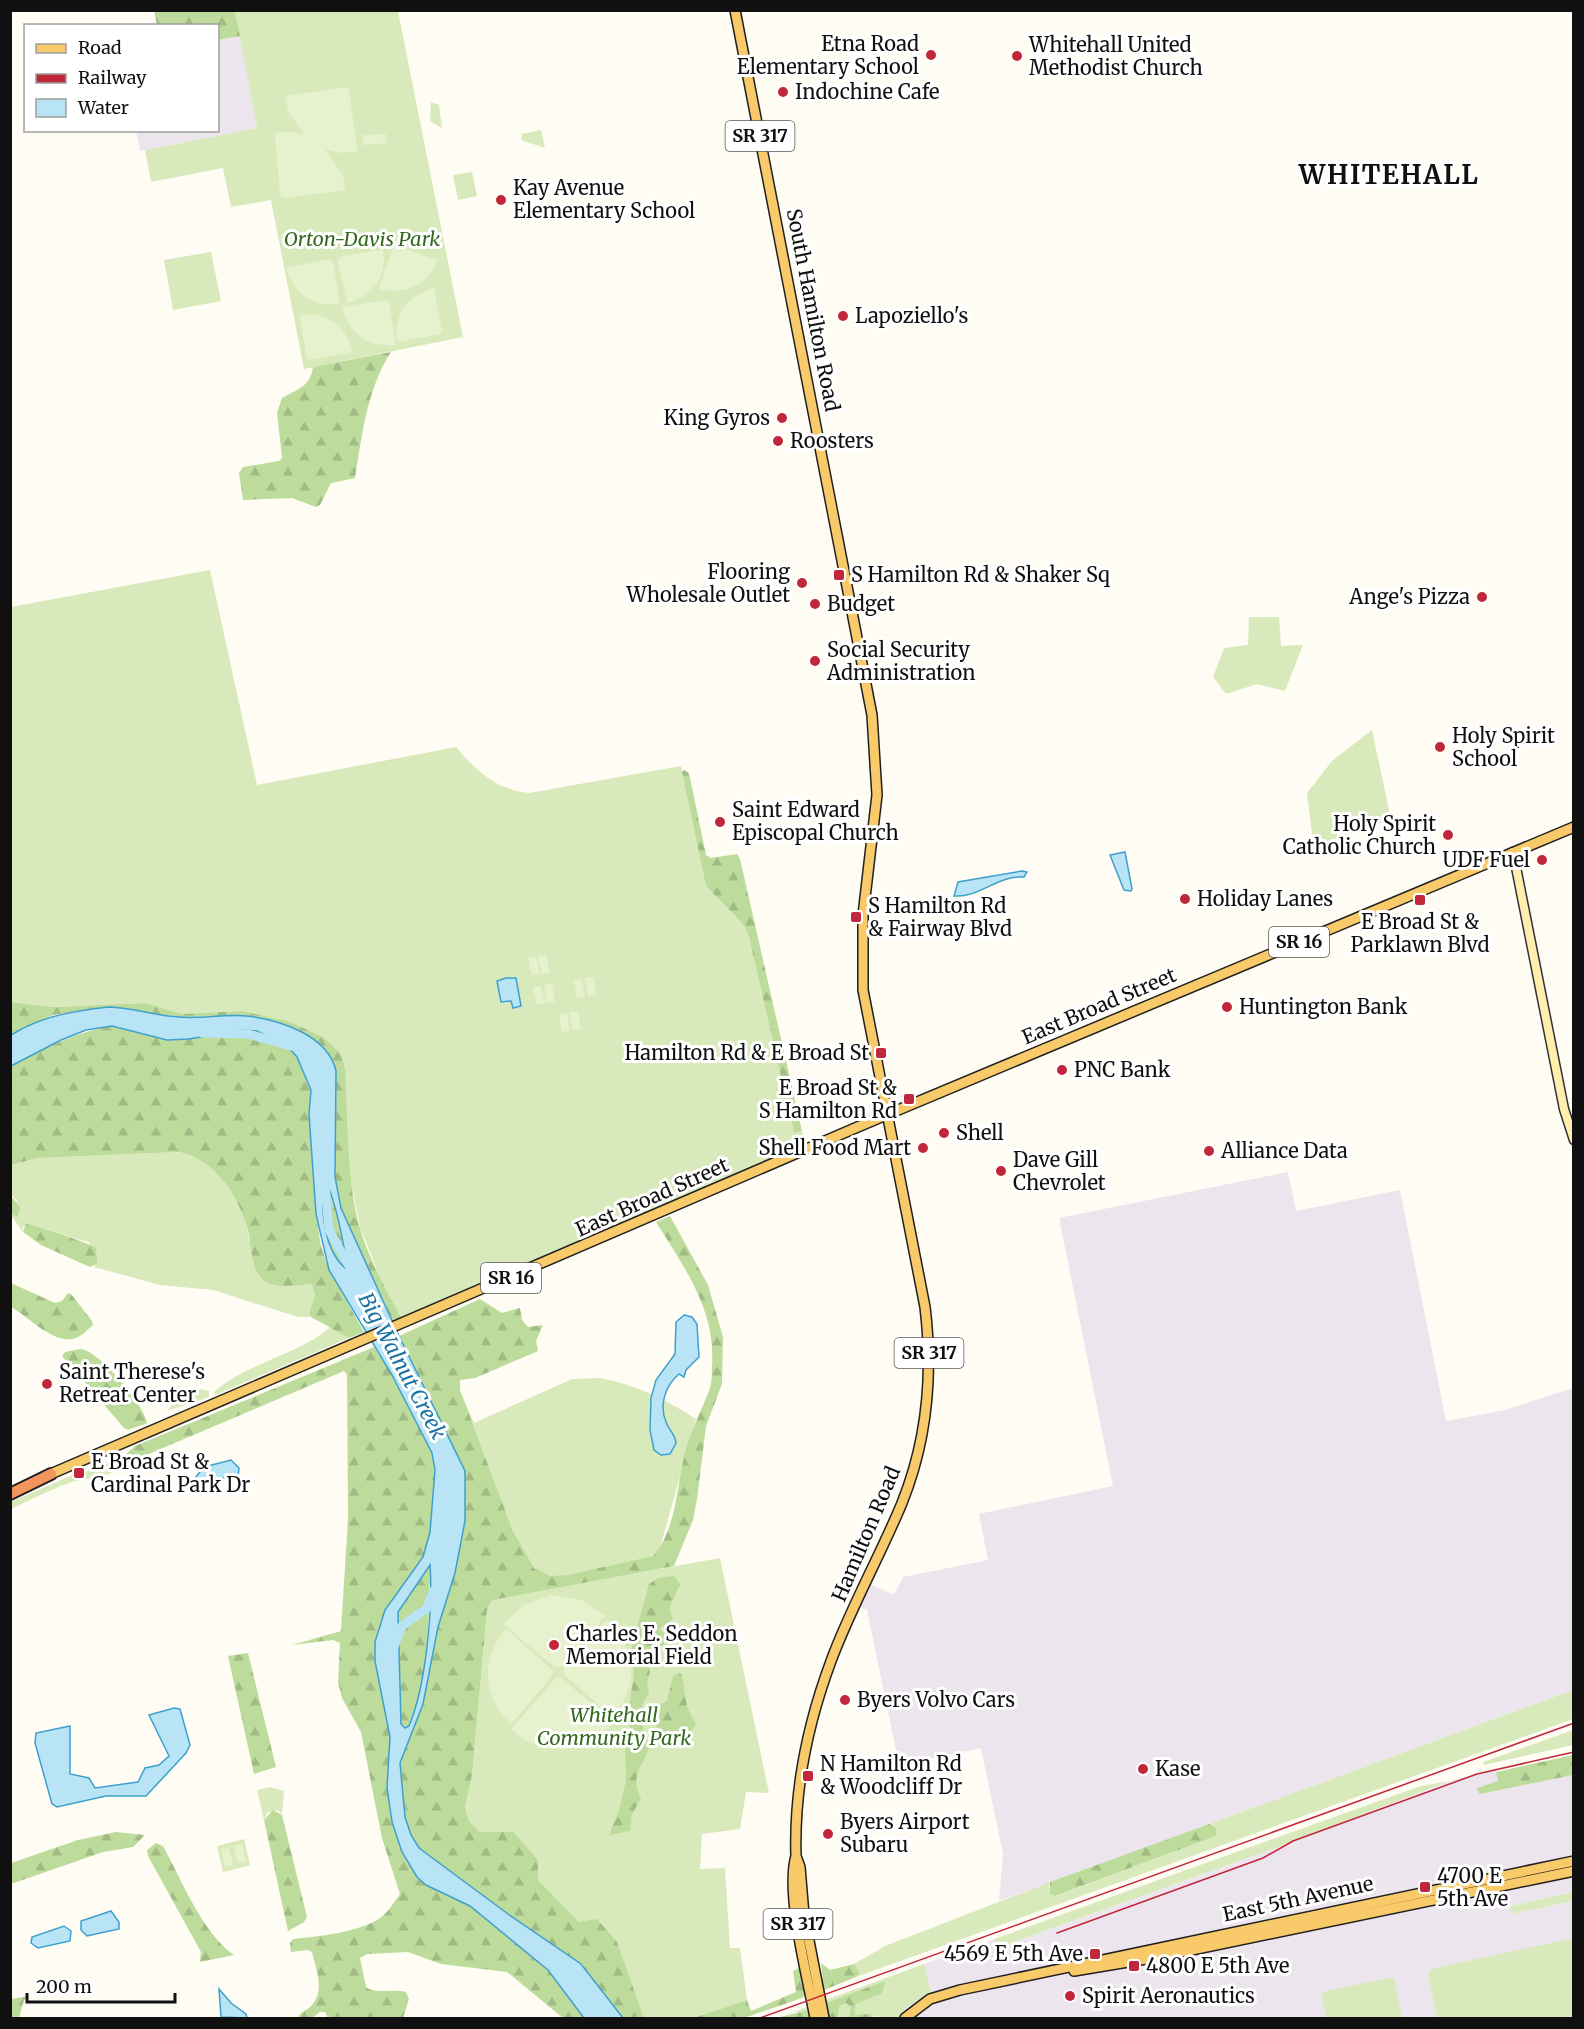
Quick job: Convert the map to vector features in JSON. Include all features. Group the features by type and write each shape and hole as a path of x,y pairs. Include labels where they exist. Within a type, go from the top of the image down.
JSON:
{"highway":[{"path":"10,1493 51,1474"}],"main road":[{"name":"South Hamilton Road","path":"735,10 872,714 877,770 876,811 863,915 862,976 869,1028 886,1116"},
{"name":"East Broad Street","path":"51,1474 886,1116 1574,827"},
{"path":"1513,852 1564,1109 1574,1140"},
{"name":"Hamilton Road","path":"815,2019 797,1917 793,1866 796,1856 803,1763 820,1692 844,1628 902,1503 920,1447 927,1403 929,1350 925,1307 886,1116"},
{"name":"Hamilton Road","path":"796,1856 800,1867 804,1915 824,2019"},
{"name":"East 5th Avenue","path":"905,2019 916,2007 938,1996 1574,1862"},
{"name":"East 5th Avenue","path":"1030,1975 1141,1960 1574,1871"}],"shaded area":[{"path":"240,36 257,128 140,151 136,132 219,132 219,40"},
{"path":"1288,1172 1296,1211 1400,1190 1446,1421 1505,1410 1573,1388 1573,1690 999,1901 1003,1854 981,1748 899,1765 867,1610 856,1605 866,1582 894,1595 903,1577 988,1560 979,1514 1113,1486 1059,1218"},
{"path":"1496,1769 1498,1781 1478,1788 1480,1794 1573,1775 1573,1892 1510,1906 1512,1914 1573,1901 1573,1938 1485,1958 1428,1975 1437,2018 1402,2018 1393,1977 1325,2012 1326,2018 897,2018 909,2006 931,1993 924,1964 994,1939 998,1948 1273,1849 1449,1781"}],"green space":[{"path":"154,11 235,11 240,36 219,40 219,24 157,24"},
{"name":"Orton-Davis Park","path":"235,11 398,11 463,337 304,369 271,200 231,207 223,168 151,182 145,150 257,128"},
{"path":"346,87 349,89 357,151 341,153 325,149 343,176 345,190 284,198 280,195 275,133 290,132 304,135 288,111 285,96"},
{"path":"431,102 439,105 442,128 430,121"},
{"path":"541,130 545,148 521,140 522,134"},
{"path":"386,134 387,143 363,145 363,135"},
{"path":"472,172 477,196 458,200 453,175"},
{"path":"397,246 438,260 428,276 414,287 398,291 379,289 393,247"},
{"path":"383,249 383,269 377,284 365,295 347,303 338,261 341,257"},
{"path":"211,252 221,301 173,310 164,260"},
{"path":"329,259 333,262 340,304 321,303 306,297 294,285 286,268"},
{"path":"434,288 442,331 439,334 397,342 398,322 404,307 416,296"},
{"path":"385,300 389,302 396,345 376,344 361,337 350,325 342,307"},
{"path":"308,314 325,317 337,325 347,336 353,352 310,360 307,358 299,316"},
{"path":"391,352 376,381 371,397 355,478 331,483 320,505 316,507 292,498 243,500 239,473 243,467 279,461 282,458 277,413 282,398 306,383 313,367"},
{"path":"210,570 257,785 456,747 488,778 507,788 529,793 681,766 706,886 742,923 748,933 794,1133 802,1131 805,1144 401,1318 379,1275 360,1227 352,1188 241,1011 182,1014 146,1003 53,1007 11,1002 11,607"},
{"path":"1249,617 1279,617 1281,646 1303,645 1285,691 1257,684 1226,694 1213,677 1224,648 1248,645"},
{"path":"1372,730 1391,819 1314,848 1307,793 1332,761"},
{"path":"684,770 689,773 706,855 711,858 737,854 740,859 802,1131 794,1133 748,933 742,923 706,886 682,772"},
{"path":"546,955 550,972 542,974 538,956"},
{"path":"536,957 540,974 532,975 528,958"},
{"path":"593,977 596,994 588,996 585,978"},
{"path":"582,979 585,996 577,998 574,980"},
{"path":"552,984 555,1001 547,1003 544,985"},
{"path":"541,986 545,1003 537,1005 533,987"},
{"path":"11,1002 53,1007 146,1003 182,1014 241,1011 291,1022 324,1038 341,1054 345,1069 348,1147 359,1225 372,1261 401,1318 392,1320 341,1208 335,1177 336,1071 328,1051 307,1035 283,1024 248,1016 179,1017 109,1007 53,1015 11,1035"},
{"path":"578,1011 581,1029 573,1030 569,1013"},
{"path":"567,1013 570,1031 562,1032 559,1015"},
{"path":"112,1026 167,1040 189,1039 240,1030 257,1031 290,1048 297,1057 311,1090 309,1114 316,1214 321,1246 329,1270 364,1332 349,1338 311,1317 309,1313 315,1296 312,1284 280,1286 262,1279 254,1264 245,1221 233,1195 216,1172 193,1156 179,1152 38,1158 11,1165 11,1066 72,1037"},
{"path":"179,1152 190,1155 210,1167 219,1174 233,1193 243,1214 258,1272 285,1285 312,1284 315,1296 309,1313 311,1317 298,1317 213,1290 160,1285 94,1267 97,1263 89,1242 37,1227 23,1227 23,1232 11,1215 13,1216 17,1201 11,1194 11,1165 38,1158"},
{"path":"326,1180 343,1239 345,1268 332,1249 325,1227 323,1203"},
{"path":"10,1194 20,1208 18,1216 11,1215"},
{"path":"670,1216 708,1285 723,1337 722,1384 706,1426 693,1520 674,1566 492,1600 487,1610 472,1775 465,1808 469,1821 480,1832 513,1832 538,1860 538,1880 579,1922 597,1919 617,1942 644,2018 623,2018 581,1964 508,1914 419,1848 411,1835 405,1817 400,1763 455,1573 465,1521 465,1471 399,1336 480,1299 502,1313 520,1308 522,1320 528,1327 543,1325 536,1341 538,1351 475,1378 460,1380 460,1390 513,1531 534,1568 551,1576 568,1575 653,1556 666,1536 670,1524 685,1451 710,1388 712,1376 712,1345 703,1307 687,1273 656,1222"},
{"path":"26,1224 62,1234 96,1248 97,1264 90,1267 41,1245 23,1232"},
{"path":"11,1283 55,1303 62,1301 68,1293 71,1294 93,1325 80,1336 70,1339 52,1335 11,1307"},
{"path":"331,1327 349,1338 215,1395 214,1392 242,1373 303,1345"},
{"path":"374,1347 392,1375 432,1453 435,1470 430,1532 423,1557 385,1610 375,1642 375,1661 390,1737 402,1852 426,1885 470,1906 548,1970 584,2018 563,2018 507,1972 441,1964 408,1952 367,1954 360,1958 366,1987 375,1991 406,1992 409,1999 403,2018 328,2018 325,2012 320,2012 312,2018 298,2018 316,1999 319,1986 312,1952 307,1950 291,1952 290,1943 293,1939 337,1933 370,1924 385,1914 400,1894 382,1838 361,1732 342,1698 338,1682 340,1643 333,1640 292,1645 341,1631 348,1519 347,1375 344,1371 144,1456 135,1463 130,1462 126,1454 135,1446"},
{"path":"80,1349 98,1358 120,1380 138,1404 147,1423 128,1430 124,1428 62,1356 65,1352"},
{"path":"600,1378 650,1394 696,1419 658,1555 552,1579 532,1566 513,1531 460,1390 474,1423 572,1379"},
{"path":"199,1389 209,1391 209,1397 167,1411 177,1399"},
{"path":"110,1462 113,1472 108,1475 72,1482 11,1509 11,1502 75,1474 76,1476"},
{"name":"Whitehall Community Park","path":"720,1558 769,1793 746,1792 740,1829 702,1834 700,1869 725,1868 730,1948 740,1948 747,2000 693,2018 644,2018 589,1922 579,1922 538,1880 538,1860 480,1832 469,1821 465,1809 472,1775 487,1610 492,1599"},
{"path":"430,1565 427,1647 421,1687 409,1726 405,1728 401,1724 398,1612"},
{"path":"674,1576 680,1584 669,1609 673,1619 659,1629 667,1636 664,1646 650,1650 648,1661 649,1694 644,1700 641,1720 650,1746 637,1776 636,1783 641,1799 632,1814 630,1831 609,1835 620,1807 626,1780 625,1745 630,1730 628,1713 634,1675 632,1646 649,1584 658,1578"},
{"name":"Charles E. Seddon Memorial Field","path":"552,1595 581,1600 605,1616 560,1667 556,1668 503,1624 524,1605"},
{"name":"Charles E. Seddon Memorial Field","path":"606,1620 624,1642 631,1667 628,1693 612,1717 564,1674 563,1670"},
{"name":"Charles E. Seddon Memorial Field","path":"506,1629 553,1671 553,1675 512,1723 494,1702 488,1678 492,1652"},
{"path":"248,1653 276,1767 254,1774 228,1656"},
{"path":"679,1673 682,1675 687,1707 696,1725 688,1736 681,1739 676,1734 660,1732 653,1722 655,1708 667,1701 673,1676"},
{"name":"Charles E. Seddon Memorial Field","path":"557,1677 560,1677 613,1722 603,1733 578,1747 549,1748 522,1738 511,1729"},
{"path":"1573,1690 1573,1719 856,1977 860,1973 854,1964 885,1946 1050,1882 1049,1888 1056,1896 1216,1836 1216,1828 1209,1824"},
{"path":"1573,1730 1573,1745 1484,1765 1483,1762"},
{"path":"1573,1755 1573,1775 1480,1794 1477,1788 1498,1781 1496,1772"},
{"path":"1449,1781 1273,1849 997,1948 994,1939 1421,1786"},
{"path":"270,1787 284,1791 282,1815 278,1810 267,1813 264,1820 257,1790"},
{"path":"273,1810 282,1815 307,1917 304,1922 288,1931 264,1820"},
{"path":"1209,1824 1216,1828 1216,1836 1055,1896 1050,1894 1050,1882"},
{"path":"116,1832 145,1835 133,1847 103,1852 11,1884 11,1863 78,1840"},
{"path":"244,1839 250,1865 223,1872 217,1846"},
{"path":"156,1843 163,1846 212,1934 234,1955 200,1962 201,1952 148,1856 147,1850"},
{"path":"242,1844 246,1862 238,1863 234,1846"},
{"path":"229,1848 233,1865 225,1867 221,1849"},
{"path":"1573,1892 1573,1901 1512,1914 1510,1906"},
{"path":"1573,1938 1573,2018 1437,2018 1428,1975 1431,1969"},
{"path":"821,1963 830,1970 854,1964 860,1973 856,1977 824,1990"},
{"path":"924,1964 931,1993 909,2006 897,2018 855,2015 856,2003 882,1982 809,2011 793,2012"},
{"path":"801,1967 806,1994 802,1998 744,2018 693,2018 747,2000 751,2011 796,1992 793,1971"},
{"path":"1394,1977 1402,2018 1326,2018 1321,1992"},
{"path":"885,1982 882,1993 856,2004 855,2015 870,2014 873,2018 849,2018 851,2007 846,2003 839,2006 838,2018 829,2018 826,2004"},
{"path":"29,1996 24,2000 19,2018 11,2018 11,1999"},
{"path":"844,2003 852,2011 844,2019 836,2011"},
{"path":"809,2011 810,2018 776,2018"}],"water":[{"path":"1125,852 1131,891 1124,890 1110,855"},
{"path":"1027,872 1024,877 1005,879 972,894 954,896 958,882"},
{"path":"516,978 521,1006 513,1008 511,1001 501,1002 497,981"},
{"path":"109,1007 178,1017 247,1016 274,1021 313,1039 331,1058 336,1071 335,1177 341,1208 399,1336 465,1471 465,1521 455,1573 438,1627 423,1704 400,1763 405,1817 411,1835 419,1848 508,1914 581,1964 623,2018 584,2018 548,1970 470,1906 426,1885 417,1877 402,1852 392,1822 387,1787 390,1737 375,1661 375,1642 385,1610 423,1557 430,1532 435,1470 432,1453 392,1375 329,1270 316,1214 309,1114 311,1090 297,1057 289,1048 257,1031 240,1030 189,1039 167,1040 112,1026 86,1030 61,1040 11,1066 11,1035 46,1019","holes":["326,1181 341,1232 347,1264 345,1268 332,1250 325,1228 323,1203","430,1565 429,1624 424,1669 415,1709 409,1726 405,1728 401,1724 398,1612"]},
{"path":"684,1315 692,1317 697,1324 699,1357 686,1370 684,1377 679,1374 667,1390 663,1403 664,1416 676,1443 670,1454 661,1455 654,1450 650,1430 651,1398 656,1380 675,1354 676,1322"},
{"path":"231,1460 239,1468 238,1477 219,1478 207,1490 201,1490 195,1484 195,1478 204,1467"},
{"path":"174,1708 180,1709 190,1745 186,1753 146,1796 106,1796 57,1807 52,1804 35,1743 36,1733 70,1726 70,1774 89,1778 95,1788 138,1782 145,1768 159,1765 169,1756 149,1715"},
{"path":"111,1911 119,1922 119,1929 87,1936 81,1930 81,1921"},
{"path":"64,1926 71,1931 70,1941 38,1948 31,1943 32,1937"},
{"path":"219,1989 231,2003 246,2014 247,2018 221,2017"}],"waterway":[{"name":"Big Walnut Creek","path":"202,1033 248,1034 291,1046"},
{"name":"Big Walnut Creek","path":"324,1173 329,1230 353,1273"},
{"name":"Big Walnut Creek","path":"394,1647 402,1626 427,1608 434,1590"}],"railway":[{"path":"760,2018 1574,1723"},
{"path":"1057,1933 1263,1858 1293,1841 1477,1774 1574,1752"}],"place":[{"name":"Etna Road Elementary School","path":"931,55"},
{"name":"Whitehall United Methodist Church","path":"1017,56"},
{"name":"Indochine Cafe","path":"783,92"},
{"name":"Kay Avenue Elementary School","path":"501,200"},
{"name":"Lapoziello's","path":"843,316"},
{"name":"King Gyros","path":"782,418"},
{"name":"Roosters","path":"778,441"},
{"name":"S Hamilton Rd & Shaker Sq","path":"839,575"},
{"name":"Flooring Wholesale Outlet","path":"802,583"},
{"name":"Ange's Pizza","path":"1482,597"},
{"name":"Budget","path":"815,604"},
{"name":"Social Security Administration","path":"815,661"},
{"name":"Holy Spirit School","path":"1440,747"},
{"name":"Saint Edward Episcopal Church","path":"720,822"},
{"name":"Holy Spirit Catholic Church","path":"1448,835"},
{"name":"UDF Fuel","path":"1542,860"},
{"name":"Holiday Lanes","path":"1185,899"},
{"name":"E Broad St & Parklawn Blvd","path":"1420,900"},
{"name":"S Hamilton Rd & Fairway Blvd","path":"856,917"},
{"name":"Huntington Bank","path":"1227,1007"},
{"name":"Hamilton Rd & E Broad St","path":"881,1053"},
{"name":"PNC Bank","path":"1062,1070"},
{"name":"E Broad St & S Hamilton Rd","path":"909,1099"},
{"name":"Shell","path":"944,1133"},
{"name":"Shell Food Mart","path":"923,1148"},
{"name":"Alliance Data","path":"1209,1151"},
{"name":"Dave Gill Chevrolet","path":"1001,1171"},
{"name":"Saint Therese's Retreat Center","path":"47,1384"},
{"name":"E Broad St & Cardinal Park Dr","path":"79,1473"},
{"name":"Charles E. Seddon Memorial Field","path":"554,1645"},
{"name":"Byers Volvo Cars","path":"845,1700"},
{"name":"Kase","path":"1143,1769"},
{"name":"N Hamilton Rd & Woodcliff Dr","path":"808,1776"},
{"name":"Byers Airport Subaru","path":"828,1834"},
{"name":"4700 E 5th Ave","path":"1425,1887"},
{"name":"4569 E 5th Ave","path":"1095,1954"},
{"name":"4800 E 5th Ave","path":"1134,1966"},
{"name":"Spirit Aeronautics","path":"1070,1996"}],"district":[{"name":"WHITEHALL","path":"1389,175"}]}
